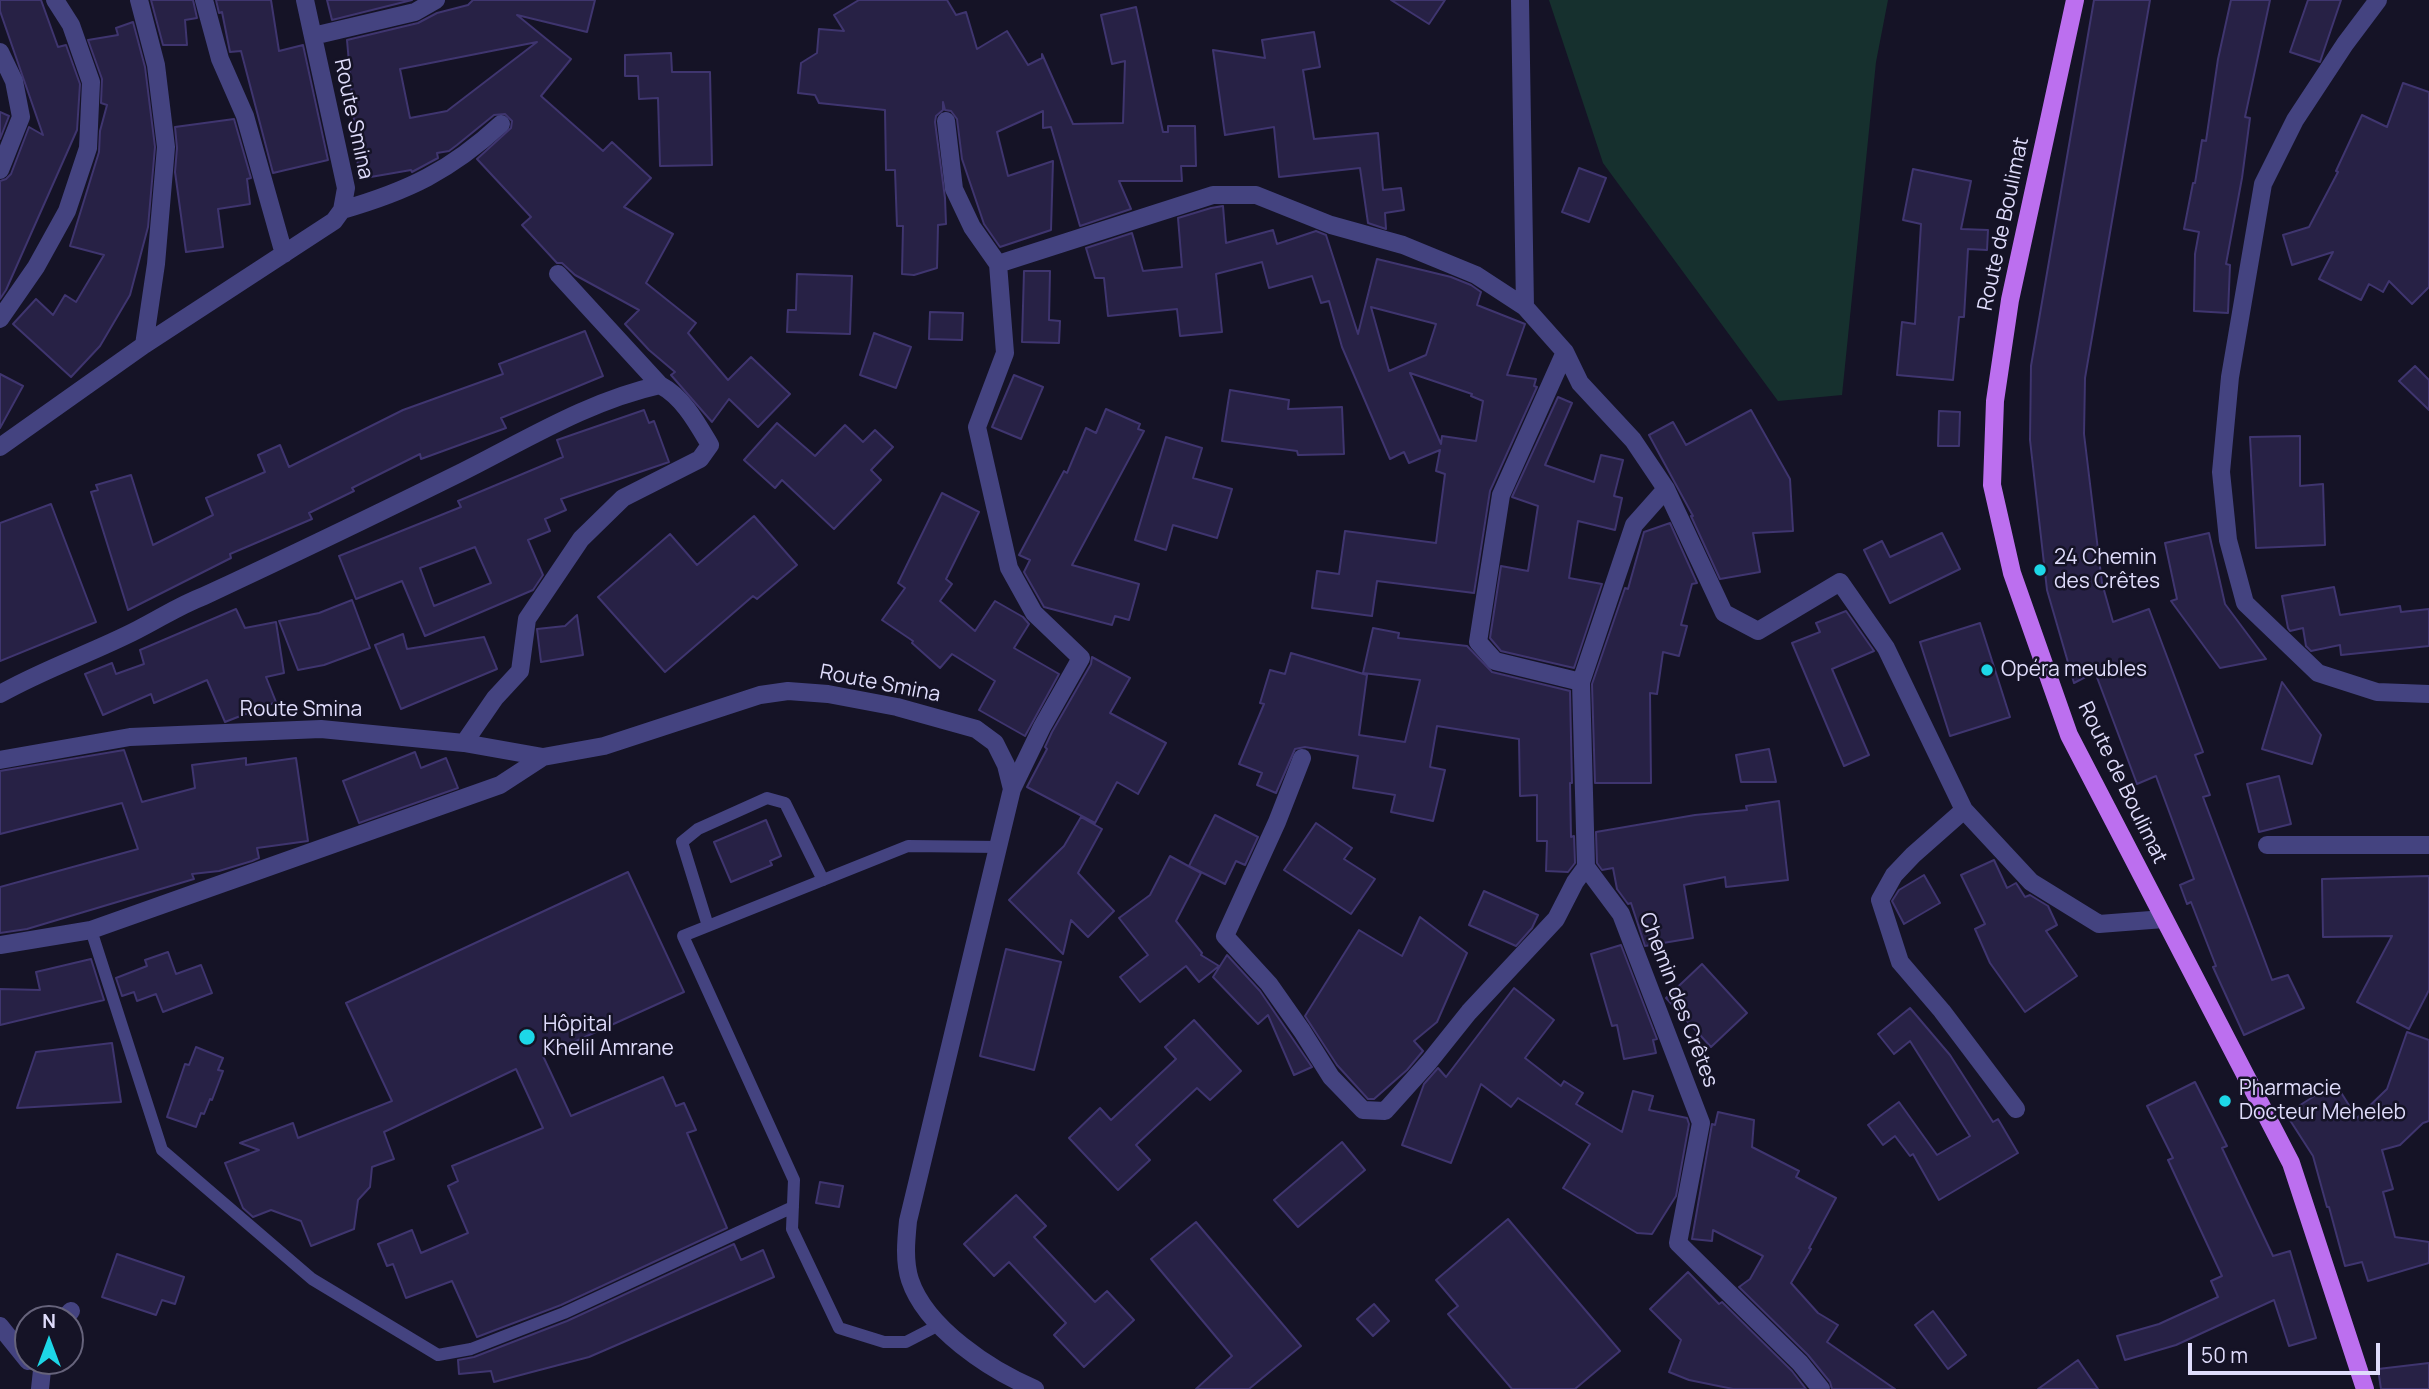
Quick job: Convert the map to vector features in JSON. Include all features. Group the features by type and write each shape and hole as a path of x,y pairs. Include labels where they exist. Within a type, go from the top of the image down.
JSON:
{"main road":[{"name":"Route de Boulimat","path":"2075,0 2010,300 1995,401 1992,485 2012,573 2069,735 2291,1163 2365,1389"}],"street":[{"path":"0,319 36,267 67,211 88,148 91,82 71,25 55,0"},
{"path":"139,0 156,65 166,147 156,264 144,345"},
{"path":"204,0 220,59 245,116 284,254"},
{"name":"Route Smina","path":"0,447 144,345 324,230 342,210 345,177 305,0"},
{"path":"313,36 415,12 436,0"},
{"path":"1520,0 1525,307"},
{"path":"2378,0 2345,44 2295,120 2263,184 2230,377 2221,472 2228,540 2245,603 2318,673 2377,692 2429,694"},
{"path":"0,52 14,81 20,117 0,170"},
{"path":"946,121 954,189 972,227 998,264 1005,353 977,427 1009,568 1034,614 1081,658 1042,727 1012,789"},
{"path":"342,210 400,192 428,179 479,145 501,124"},
{"path":"998,264 1213,195 1256,195 1331,225 1404,245 1476,275 1525,307 1565,352 1580,383 1633,440 1666,489 1724,613 1758,631 1840,582 1886,648 1964,810 2031,882 2099,924 2164,919"},
{"path":"464,743 495,698 520,671 527,619 581,539 623,498 700,459 710,445 698,424 672,392 660,385 558,274"},
{"path":"1565,352 1501,495 1478,642 1495,660 1581,682"},
{"path":"0,694 35,674 138,630 179,605 204,596 372,516 555,423 625,393 660,385"},
{"path":"1302,758 1272,833 1225,936 1269,984 1331,1077 1363,1110 1385,1111 1469,1012 1556,919 1586,867 1581,682 1634,525 1666,489"},
{"name":"Route Smina","path":"0,760 130,737 321,729 464,743 543,757 604,746 760,695 788,691 828,694 897,707 975,729 995,743 1006,765 1012,789 908,1221 905,1251 910,1280 926,1311 939,1325 988,1363 1029,1388"},
{"path":"0,945 91,930 500,785 543,757"},
{"path":"1964,810 1894,875 1880,900 1900,961 1942,1011 2016,1109"},
{"path":"2267,845 2429,845"},
{"name":"Chemin des Crêtes","path":"1586,867 1621,914 1701,1123 1678,1243 1800,1363 1821,1389"},
{"path":"0,1326 14,1344"}],"lane":[{"path":"708,926 682,842 698,829 767,798 785,803 823,880"},
{"path":"939,1325 906,1342 884,1342 839,1328 793,1229 794,1180 683,936 908,846 1000,847"},
{"path":"91,930 162,1150 312,1279 438,1355 471,1349 564,1312 793,1207"}],"green space":[{"path":"1549,0 1888,0 1876,62 1842,395 1778,401 1603,163"}],"building":[{"path":"0,0 41,0 58,47 66,45 80,84 77,130 0,299 0,181 11,174 29,127 43,135 0,11"},
{"path":"151,0 193,0 197,18 185,20 187,45 163,45"},
{"path":"216,0 271,0 279,51 303,45 328,160 273,173 241,51 230,52 222,12 219,13"},
{"path":"327,0 412,0 332,20"},
{"path":"473,0 595,0 587,32 517,15 571,59 541,96 603,151 612,142 651,178 624,207 673,234 646,283 696,323 688,333 728,380 751,357 790,394 758,427 729,399 712,422 671,375 675,372 649,350 625,324 639,310 575,275 562,263 557,263 522,225 531,217 477,159 511,128 512,121 505,114 494,115 449,151 437,153 438,158 412,172 411,170 359,179 347,40 418,23 437,13 468,5","holes":["537,42 447,111 410,118 400,69"]},
{"path":"859,0 947,0 956,15 966,12 977,49 1007,31 1028,65 1042,58 1042,54 1073,124 1123,123 1125,61 1112,64 1101,15 1136,7 1163,132 1168,132 1168,126 1195,126 1196,166 1181,166 1182,181 1119,181 1131,209 1080,226 1051,127 1043,128 1043,111 997,132 1008,176 1053,161 1051,230 1000,247 984,224 962,159 957,119 951,111 945,110 943,102 943,110 936,116 935,122 946,224 938,225 937,268 914,275 902,274 903,226 897,226 895,170 886,170 885,110 819,103 815,95 798,93 801,63 817,53 819,29 844,31 834,15"},
{"path":"1391,0 1445,0 1429,24"},
{"path":"2094,0 2150,0 2085,378 2084,434 2102,583 2113,622 2149,609 2203,752 2195,755 2210,795 2203,797 2272,980 2288,975 2304,1008 2244,1035 2213,967 2216,966 2191,902 2187,904 2180,885 2194,879 2156,776 2137,784 2095,672 2074,683 2047,590 2030,440 2031,366"},
{"path":"2231,0 2270,0 2245,117 2250,118 2226,264 2230,265 2228,313 2194,311 2195,254 2199,232 2184,229 2202,140 2206,141 2218,59"},
{"path":"2308,0 2341,0 2320,62 2290,52"},
{"path":"133,22 145,67 155,147 148,227 130,295 100,346 71,377 13,324 36,299 53,315 65,295 76,302 104,255 70,246 99,152 100,131 107,105 101,103 102,79 88,40 118,35 116,28"},
{"path":"1314,32 1320,67 1303,70 1314,139 1378,133 1383,190 1401,188 1404,210 1385,213 1386,229 1368,223 1360,168 1279,177 1274,127 1225,135 1213,50 1265,58 1262,40"},
{"path":"671,53 672,72 710,72 712,165 660,166 658,98 639,99 638,76 625,76 625,55"},
{"path":"2403,83 2429,92 2429,287 2412,304 2389,281 2383,292 2369,284 2361,300 2319,279 2333,252 2292,265 2283,235 2309,227 2338,172 2336,171 2362,115 2387,127"},
{"path":"0,112 9,116 0,139"},
{"path":"234,119 251,178 247,179 250,204 218,209 223,247 186,252 175,172 175,127"},
{"path":"1579,168 1606,178 1589,222 1562,212"},
{"path":"1913,169 1971,181 1961,229 1988,230 1987,250 1968,249 1964,317 1959,317 1953,380 1897,375 1902,322 1915,324 1921,224 1903,220"},
{"path":"1223,206 1226,243 1273,230 1277,244 1316,231 1326,235 1358,334 1377,259 1451,277 1471,285 1481,292 1477,305 1525,324 1507,375 1536,379 1534,386 1537,387 1490,491 1474,593 1377,581 1372,616 1312,608 1317,571 1339,574 1345,531 1436,543 1445,474 1436,471 1440,450 1409,463 1404,452 1390,459 1342,347 1329,301 1321,303 1312,276 1269,288 1262,262 1216,274 1222,332 1180,336 1177,309 1108,316 1104,278 1095,278 1086,248 1132,233 1143,271 1182,267 1178,218","holes":["1371,307 1436,324 1426,355 1389,371","1410,373 1472,394 1471,396 1483,401 1476,441 1442,436 1441,444"]},
{"path":"1024,271 1050,271 1049,320 1060,321 1059,343 1022,342"},
{"path":"797,274 852,276 850,334 787,332 788,310 796,310"},
{"path":"930,312 963,313 962,340 929,339"},
{"path":"585,331 603,376 501,418 506,428 421,459 420,454 309,513 312,519 230,554 231,558 128,610 91,492 98,490 96,485 131,475 153,545 213,515 206,498 265,472 258,455 280,445 289,467 403,410 503,374 499,364"},
{"path":"874,333 911,347 896,388 860,375"},
{"path":"2415,366 2429,380 2429,410 2399,381"},
{"path":"0,374 23,386 0,428"},
{"path":"1014,375 1043,387 1021,439 992,427"},
{"path":"1230,390 1289,400 1288,409 1342,407 1344,454 1298,455 1297,451 1222,441"},
{"path":"1558,397 1572,403 1545,465 1594,482 1601,455 1623,460 1614,496 1622,498 1615,530 1578,521 1569,578 1602,584 1574,668 1501,651 1490,638 1501,566 1528,571 1538,506 1512,497"},
{"path":"1106,409 1140,424 1138,429 1144,431 1072,565 1139,584 1129,620 1115,616 1112,625 1044,607 1024,572 1030,560 1019,555 1064,471 1067,473 1086,428 1096,433"},
{"path":"644,410 649,423 654,421 669,462 561,499 566,510 545,519 550,531 528,540 543,575 533,590 425,636 402,581 356,599 339,556 461,507 458,501 563,457 557,440","holes":["475,547 491,583 434,606 420,568"]},
{"path":"1751,410 1790,479 1793,531 1753,533 1760,572 1720,579 1693,516 1649,435 1673,422 1686,445"},
{"path":"1939,411 1960,412 1959,446 1938,446"},
{"path":"777,423 815,456 845,425 863,442 875,430 893,447 871,470 881,480 834,529 782,480 775,488 744,460"},
{"path":"2300,436 2300,486 2323,484 2325,545 2256,548 2250,437"},
{"path":"1166,437 1202,448 1193,478 1232,489 1217,538 1173,525 1166,550 1135,540"},
{"path":"942,493 979,512 946,579 952,584 940,601 975,631 995,601 1023,617 1029,624 1014,648 1059,674 1025,736 979,710 995,681 952,654 940,668 912,643 913,641 882,620 905,588 898,583"},
{"path":"51,504 96,622 0,661 0,523"},
{"path":"754,516 797,565 757,599 753,596 665,672 598,597 670,534 697,565"},
{"path":"1670,523 1697,583 1692,584 1681,625 1687,626 1679,656 1663,652 1657,694 1650,693 1651,783 1595,783 1592,684 1625,588 1628,589 1644,532"},
{"path":"1942,533 1960,569 1890,603 1864,550 1882,541 1890,557"},
{"path":"2209,533 2225,604 2266,659 2220,668 2171,601 2177,599 2165,543"},
{"path":"2334,587 2340,615 2400,606 2401,612 2429,609 2429,646 2341,655 2340,645 2311,651 2306,646 2303,628 2290,631 2288,628 2282,596"},
{"path":"352,600 370,648 324,665 298,670 279,621 319,613"},
{"path":"236,609 245,628 276,622 284,673 266,677 276,702 225,722 207,680 154,703 151,694 103,715 85,674 112,663 116,674 144,664 140,650"},
{"path":"1846,611 1874,651 1832,669 1869,755 1844,766 1792,643 1820,632 1816,623"},
{"path":"577,615 583,655 541,662 537,629 565,626"},
{"path":"1980,623 2010,717 1950,736 1920,642"},
{"path":"1373,628 1399,633 1398,638 1467,646 1492,672 1570,691 1571,837 1574,836 1575,863 1568,872 1546,871 1547,841 1537,841 1537,795 1520,796 1519,739 1437,726 1430,767 1445,770 1433,821 1391,812 1395,795 1353,788 1358,756 1305,747 1295,749 1276,793 1257,785 1262,773 1239,764 1264,704 1260,703 1270,670 1285,674 1291,653 1367,675 1359,735 1405,742 1420,680 1363,673"},
{"path":"403,634 407,649 484,637 497,669 401,709 375,645"},
{"path":"1092,657 1130,678 1110,713 1166,743 1138,794 1117,782 1095,823 1027,787 1047,749 1045,747 1052,732 1091,664"},
{"path":"2282,682 2321,735 2312,764 2262,749"},
{"path":"1769,749 1776,782 1741,782 1736,755"},
{"path":"124,750 142,802 195,788 192,765 246,758 246,765 296,758 308,841 257,848 259,858 252,861 219,871 192,874 194,879 27,929 0,933 0,887 138,849 122,803 0,834 0,771"},
{"path":"415,752 421,768 446,758 458,788 359,823 343,781"},
{"path":"2279,776 2291,824 2259,832 2247,784"},
{"path":"1779,801 1788,880 1726,887 1725,877 1684,885 1693,938 1645,946 1631,903 1628,904 1617,889 1613,868 1602,870 1597,863 1596,832 1695,815 1747,810 1746,806"},
{"path":"1215,815 1258,837 1245,865 1236,861 1225,884 1189,866"},
{"path":"1081,817 1102,829 1078,873 1114,911 1088,937 1071,920 1063,954 1009,900 1064,846"},
{"path":"766,820 781,856 770,861 772,865 731,882 714,842"},
{"path":"1316,823 1352,848 1344,859 1375,879 1351,914 1284,870"},
{"path":"1170,856 1201,873 1176,921 1201,955 1219,966 1199,982 1186,966 1140,1002 1120,977 1148,955 1119,918 1150,895"},
{"path":"1994,860 2007,888 2016,883 2025,897 2030,895 2048,906 2057,925 2046,931 2077,976 2025,1012 1990,963 1975,929 1985,924 1961,875"},
{"path":"628,872 684,992 543,1056 571,1116 663,1077 676,1106 684,1103 696,1130 687,1133 727,1228 561,1305 477,1337 452,1281 406,1298 393,1264 387,1266 378,1244 412,1230 421,1253 468,1233 448,1186 458,1181 452,1166 543,1128 516,1069 384,1132 394,1159 372,1167 370,1187 358,1200 354,1229 311,1246 301,1221 271,1210 253,1217 243,1208 225,1163 259,1150 240,1143 293,1123 298,1138 392,1101 346,1003"},
{"path":"1924,875 1940,903 1904,924 1892,901 1899,890"},
{"path":"2429,876 2429,990 2409,1029 2357,1002 2392,936 2323,937 2322,879"},
{"path":"1484,891 1538,915 1532,928 1516,946 1469,925"},
{"path":"1420,917 1467,953 1437,1022 1414,1041 1423,1051 1407,1070 1374,1099 1368,1099 1337,1065 1305,1016 1359,930 1402,956"},
{"path":"1621,945 1657,1039 1653,1040 1656,1053 1624,1059 1617,1025 1612,1026 1591,954"},
{"path":"1006,949 1061,962 1034,1070 980,1056"},
{"path":"168,952 176,974 201,965 212,993 163,1012 156,994 137,1001 134,992 122,996 116,978 147,966 145,960"},
{"path":"1227,955 1260,991 1312,1067 1294,1075 1268,1015 1258,1024 1213,977"},
{"path":"91,959 104,1000 0,1025 0,989 40,990 36,972"},
{"path":"1702,964 1747,1013 1711,1047 1666,998"},
{"path":"1514,988 1554,1020 1525,1058 1561,1086 1564,1081 1583,1093 1576,1104 1622,1132 1633,1091 1653,1096 1649,1110 1687,1118 1689,1124 1676,1196 1652,1234 1637,1233 1563,1188 1590,1144 1518,1098 1511,1107 1481,1084 1451,1163 1402,1145 1424,1084 1438,1068 1446,1077"},
{"path":"1910,1008 1950,1055 1993,1122 1998,1119 2018,1153 1939,1200 1913,1154 1910,1156 1895,1136 1883,1145 1868,1125 1899,1102 1937,1155 1970,1136 1910,1041 1894,1054 1878,1034"},
{"path":"1194,1020 1241,1071 1210,1100 1197,1088 1136,1145 1150,1160 1118,1190 1069,1138 1100,1108 1111,1120 1176,1059 1165,1047"},
{"path":"2407,1032 2429,1040 2429,1121 2423,1123 2400,1145 2382,1150 2393,1189 2383,1192 2395,1237 2429,1242 2429,1263 2368,1281 2362,1262 2345,1266 2313,1156 2286,1114 2335,1083 2357,1118 2387,1089"},
{"path":"112,1043 121,1102 17,1108 36,1052"},
{"path":"196,1047 223,1058 218,1070 223,1071 212,1100 210,1099 204,1114 201,1113 196,1127 167,1117 185,1064 189,1065"},
{"path":"2195,1082 2227,1146 2222,1148 2273,1256 2290,1251 2316,1338 2289,1346 2274,1300 2176,1345 2125,1360 2117,1336 2159,1324 2218,1297 2211,1281 2222,1276 2168,1160 2173,1158 2147,1106"},
{"path":"1718,1112 1754,1120 1752,1147 1799,1171 1796,1177 1836,1198 1791,1283 1818,1313 1838,1325 1827,1342 1895,1389 1832,1389 1830,1382 1808,1355 1739,1287 1750,1279 1763,1256 1713,1230 1712,1241 1692,1239 1712,1124 1715,1125"},
{"path":"1342,1142 1365,1170 1298,1227 1274,1200"},
{"path":"820,1182 843,1186 839,1207 816,1203"},
{"path":"1016,1195 1046,1226 1034,1237 1095,1302 1107,1291 1134,1320 1084,1367 1054,1335 1066,1323 1009,1262 994,1276 964,1244"},
{"path":"1508,1219 1620,1351 1575,1389 1512,1389 1448,1314 1458,1306 1436,1280"},
{"path":"1196,1222 1301,1346 1249,1389 1196,1389 1232,1356 1151,1259"},
{"path":"734,1244 741,1260 763,1250 774,1277 589,1357 494,1382 491,1371 459,1374 458,1360 474,1357 567,1321"},
{"path":"117,1254 184,1277 175,1304 162,1300 156,1315 102,1297"},
{"path":"1688,1272 1792,1371 1806,1389 1733,1389 1689,1380 1669,1372 1681,1340 1650,1309"},
{"path":"1374,1304 1389,1321 1373,1336 1357,1319"},
{"path":"1933,1311 1966,1355 1948,1369 1915,1325"},
{"path":"2078,1360 2098,1389 2038,1389"},
{"path":"2429,1363 2429,1389 2381,1389 2378,1369"}],"place":[{"name":"24 Chemin des Crêtes","path":"2040,570"},
{"name":"Opéra meubles","path":"1987,670"},
{"name":"Hôpital Khelil Amrane","path":"527,1037"},
{"name":"Pharmacie Docteur Meheleb","path":"2225,1101"}]}
